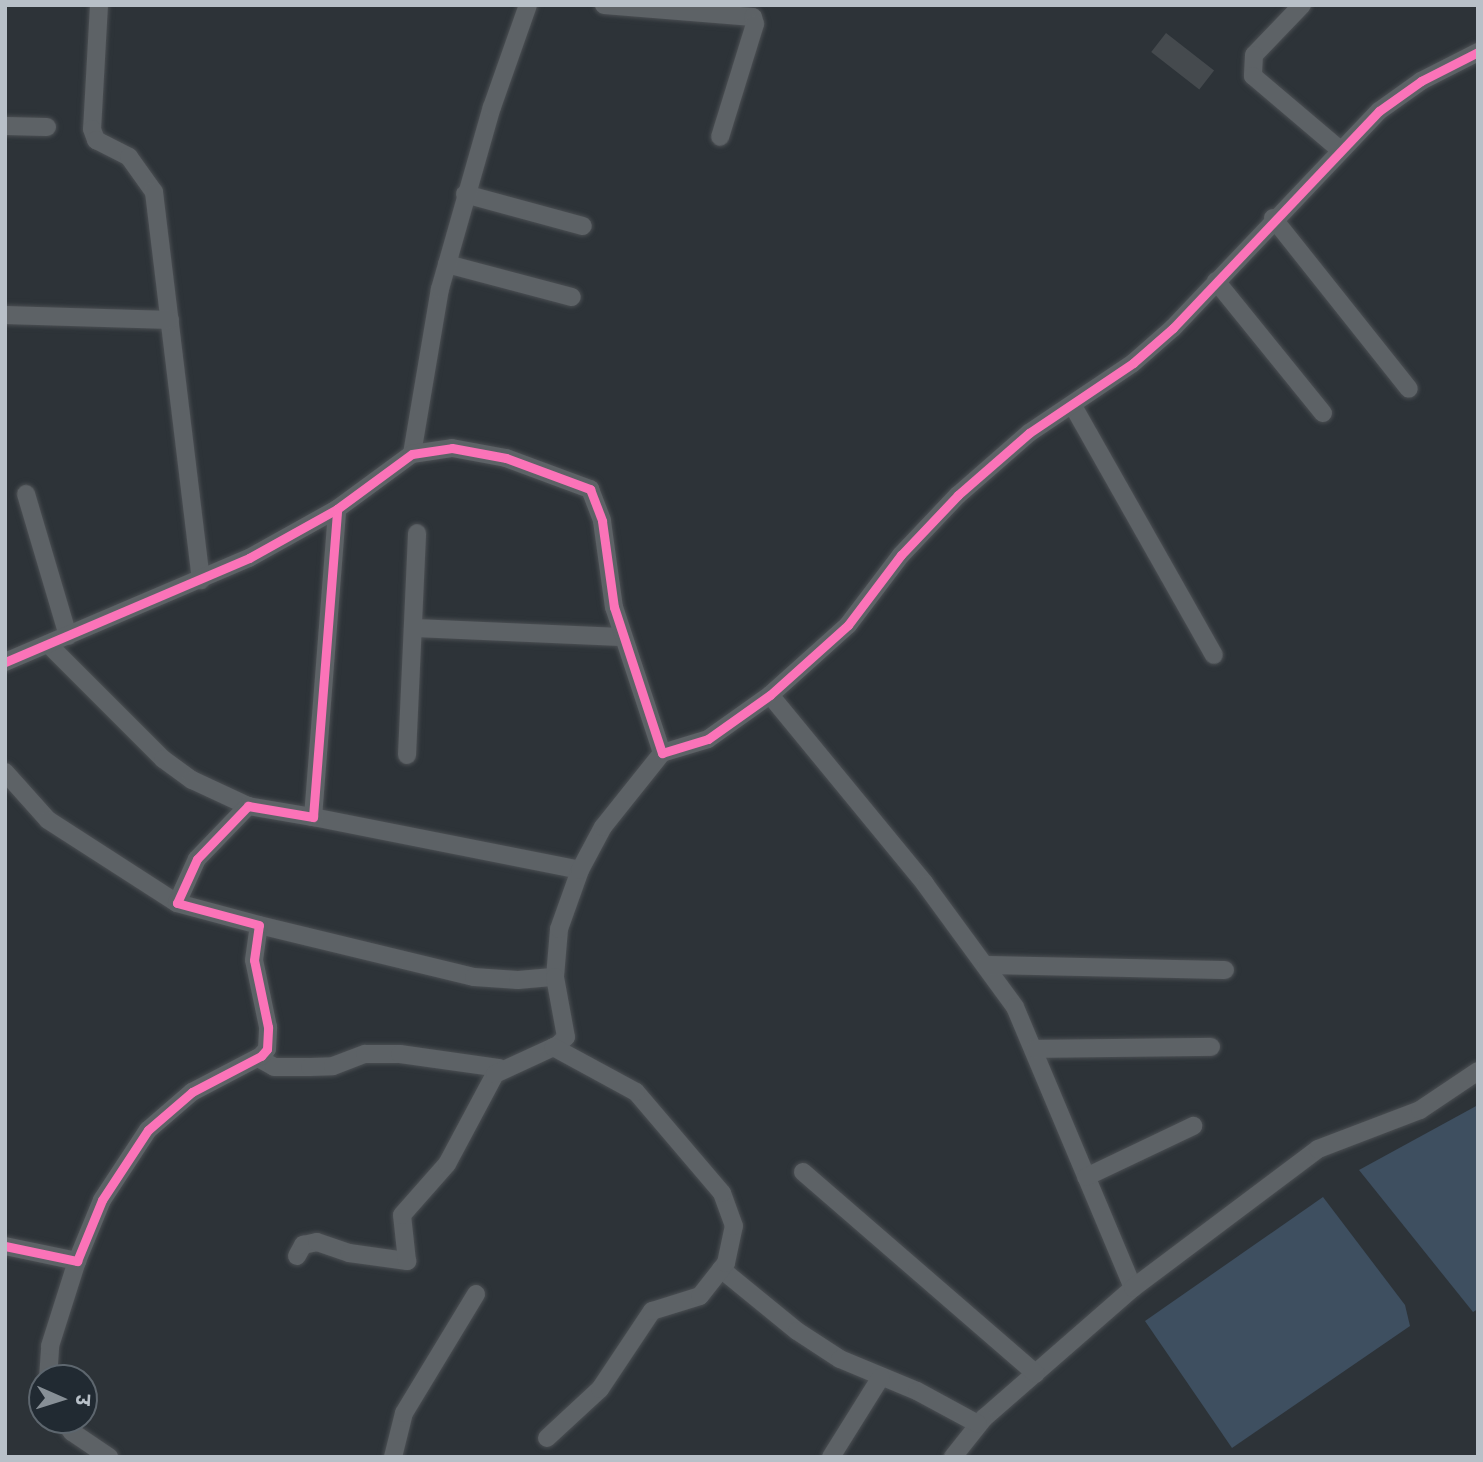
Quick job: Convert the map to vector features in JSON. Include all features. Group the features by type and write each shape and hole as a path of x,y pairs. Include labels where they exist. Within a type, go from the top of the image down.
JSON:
{"street":[{"path":"99,5 92,129 96,140 129,157 154,192 201,580"},
{"path":"412,454 429,340 465,194 528,5"},
{"path":"604,5 753,17 755,24 720,137"},
{"path":"1302,5 1254,55 1253,76 1339,149"},
{"path":"258,1058 274,1068 310,1067 333,1066 366,1054 400,1054 500,1069 563,1041 567,1031 555,976 559,929 580,870 603,827 662,753 724,732 771,695 848,625 901,555 958,495 1029,433 1073,406 1155,344 1339,149 1406,91 1478,51"},
{"path":"5,126 47,127"},
{"path":"465,194 583,226"},
{"path":"1273,218 1409,389"},
{"path":"447,264 572,297"},
{"path":"1216,281 1323,412"},
{"path":"5,315 170,320"},
{"path":"1073,406 1214,655"},
{"path":"5,662 201,580 337,509 412,454 452,448 486,454 590,489 602,521 607,570 623,637 662,753"},
{"path":"26,494 68,636"},
{"path":"313,817 337,509"},
{"path":"407,755 417,533"},
{"path":"413,628 623,637"},
{"path":"48,645 163,759 192,780 248,806 580,870"},
{"path":"771,695 986,965 1015,1007 1035,1049 1133,1288"},
{"path":"5,772 48,820 177,903 463,975 518,980 555,976"},
{"path":"177,903 197,859 248,806"},
{"path":"49,1364 50,1346 77,1261 102,1200 148,1130 192,1092 264,1054 268,1036 255,981 259,925"},
{"path":"986,965 1225,970"},
{"path":"547,1438 608,1379 652,1311 700,1296 721,1269 734,1226 722,1193 636,1093 553,1047"},
{"path":"1035,1049 1211,1047"},
{"path":"297,1256 303,1245 317,1242 349,1253 407,1261 402,1215 447,1164 500,1069"},
{"path":"953,1457 978,1424 1133,1288 1318,1149 1428,1107 1478,1071"},
{"path":"1086,1177 1193,1126"},
{"path":"803,1172 1037,1374"},
{"path":"5,1246 77,1261"},
{"path":"721,1269 797,1331 840,1359 978,1424"},
{"path":"393,1457 404,1413 476,1294"},
{"path":"831,1457 881,1377"},
{"path":"75,1434 109,1457"}],"water":[{"path":"1478,1105 1478,1309 1473,1312 1359,1170"},
{"path":"1323,1197 1405,1305 1410,1326 1232,1448 1145,1321"}],"building":[{"path":"1166,33 1214,71 1199,89 1151,52"}],"cycle path":[{"path":"5,662 249,558 337,509 412,454 452,448 506,458 590,489 602,521 614,607 662,753 708,739 770,695 848,625 901,555 958,495 1029,433 1133,363 1173,328 1379,111 1421,81 1478,52"},
{"path":"5,1246 77,1261 102,1200 148,1130 192,1092 261,1056 267,1049 268,1027 254,960 259,925 177,903 197,859 248,806 313,817 337,509"}]}
